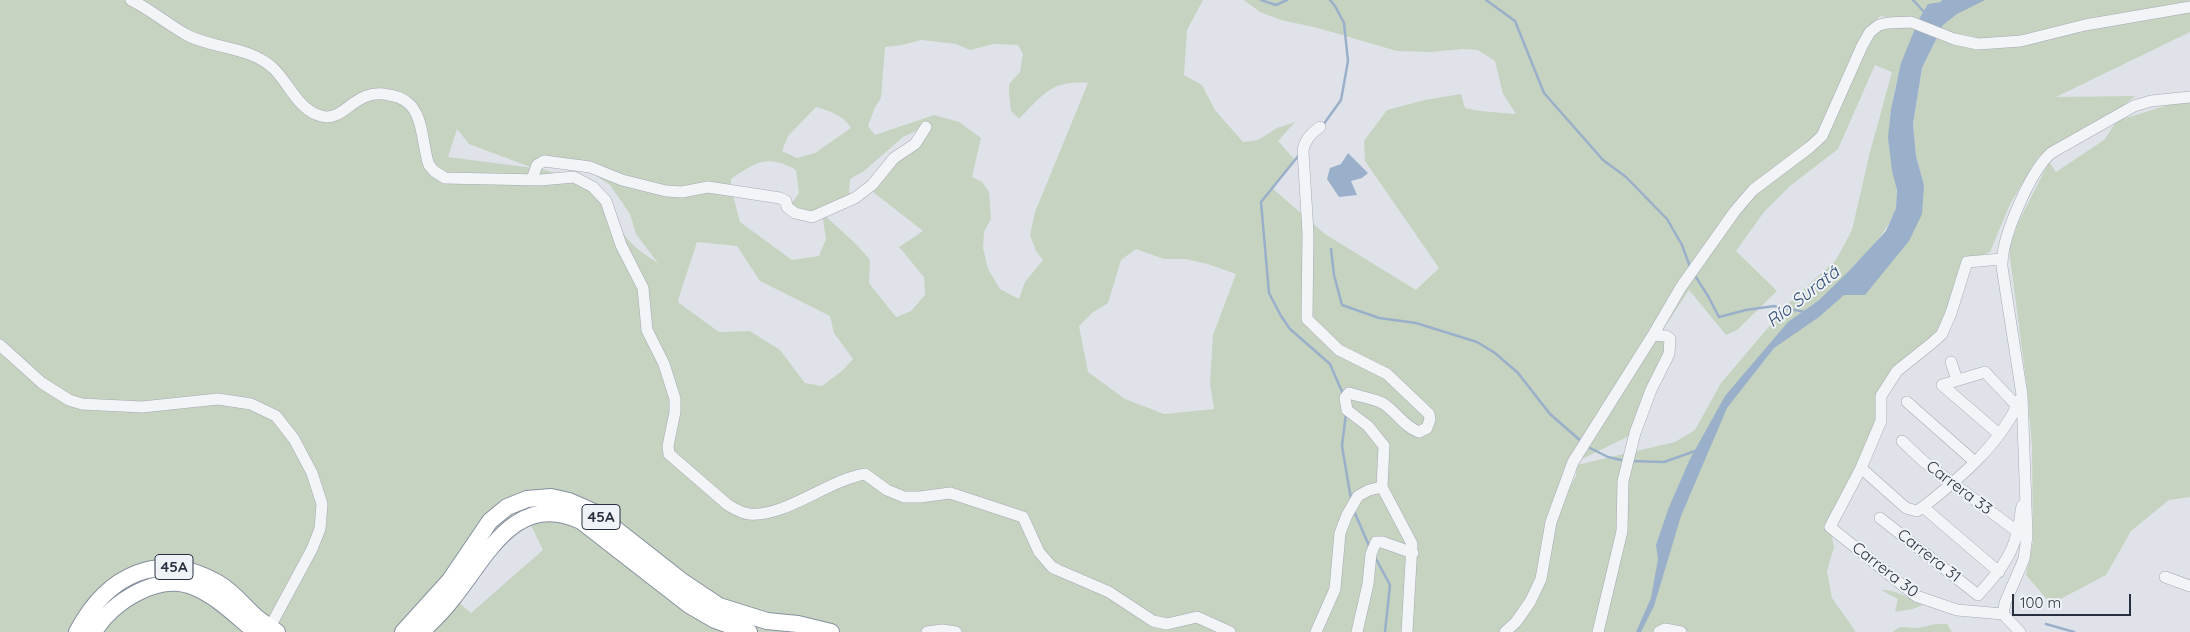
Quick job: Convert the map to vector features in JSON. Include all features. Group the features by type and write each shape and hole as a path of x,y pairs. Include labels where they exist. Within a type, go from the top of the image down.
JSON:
{"highway":[{"name":"45A","path":"403,632 450,580 490,521 506,507 527,499 551,497 569,501 594,512 683,582 719,606 767,621 798,624 831,632"},
{"name":"45A","path":"422,632 454,598 506,531 527,516 543,513 569,515 581,521 689,604 715,620 749,632"},
{"name":"45A","path":"77,632 98,599 131,574 175,567 196,572 220,584 258,618 268,630"},
{"name":"45A","path":"94,632 110,611 125,599 158,586 175,584 192,586 214,597 268,630"}],"street":[{"path":"131,0 190,37 246,52 265,61 308,110 320,116 332,117 364,96 381,93 401,98 408,103 418,118 425,154 429,165 439,176 452,180 549,180 574,177 594,187 606,201 621,245 643,288 647,330 664,364 675,398 675,412 668,446 669,454 728,505 739,511 758,514 780,509 849,478 865,474 887,490 904,496 920,497 954,493 1024,517 1039,552 1052,567 1110,592 1146,618 1167,624 1197,617 1230,632"},
{"path":"1505,632 1516,622 1530,602 1541,579 1551,522 1573,462 1681,287 1735,211 1753,190 1805,152 1822,136 1870,32 1879,24 1911,22 1966,43 2021,41 2085,25 2190,7"},
{"path":"2020,632 2003,614 2005,603 2020,570 2026,548 2027,483 2002,259 2009,231 2031,180 2047,157 2071,141 2134,106 2151,101 2190,97"},
{"path":"532,179 537,165 544,161 573,163 657,190 682,192 708,187 780,198 786,201 787,207 795,213 812,216 855,198 872,186 894,158 915,144 926,127"},
{"path":"1320,128 1315,130 1303,149 1308,233 1307,319 1339,350 1386,374 1429,414 1430,419 1427,428 1419,432 1378,401 1349,393 1345,398 1347,410 1368,426 1384,446 1382,487 1412,544 1413,553 1407,632"},
{"path":"2002,259 1966,262 1951,313 1942,334 1897,371 1881,396 1881,421 1861,468 1906,508 1917,511 1953,484 1974,462 1999,434 2019,401"},
{"path":"1598,632 1622,532 1623,481 1638,424 1651,390 1670,352 1669,337 1653,335"},
{"path":"0,345 42,383 69,400 82,404 142,407 218,400 251,404 276,416 294,439 312,473 322,504 320,529 317,536 302,570 268,630"},
{"path":"1951,362 1957,380"},
{"path":"1999,434 1942,384 1986,372 2019,401"},
{"path":"1907,402 1974,462"},
{"name":"Carrera 33","path":"1902,441 1923,461 2018,532"},
{"name":"Carrera 30","path":"1861,468 1830,527 1916,596 1957,610 2003,614"},
{"path":"1923,507 1999,572 2009,556 2018,532 2027,483"},
{"path":"1316,632 1335,589 1338,548 1343,525 1358,496 1382,487"},
{"name":"Carrera 31","path":"1880,518 1978,595 1999,572"},
{"path":"1357,632 1368,584 1372,550 1376,542 1382,542 1413,553"},
{"path":"2165,577 2190,586"},
{"path":"1659,632 1665,629 1681,632"},
{"path":"927,632 942,630 956,632"}],"green space":[{"path":"0,0 1203,0 1187,30 1184,75 1202,85 1215,110 1243,142 1258,140 1277,128 1295,122 1278,141 1295,160 1272,188 1325,234 1416,290 1439,268 1365,161 1364,141 1387,110 1425,100 1461,94 1465,108 1516,114 1503,94 1495,61 1478,50 1397,51 1318,28 1281,20 1260,12 1244,0 2190,0 2190,32 2056,97 2135,96 2119,109 2065,139 2038,157 2010,204 1990,252 1971,260 1941,334 1887,381 1881,421 1830,527 1834,547 1827,571 1832,598 1856,632 0,632","holes":["1880,16 1906,21 1866,32","1918,21 1943,25 1922,68 1913,124 1916,156 1924,185 1892,260 1847,273 1881,236 1895,210 1897,193 1889,135 1892,106 1902,63","921,40 956,44 970,50 994,44 1018,45 1023,54 1020,72 1009,84 1009,94 1011,111 1019,119 1042,96 1056,87 1065,84 1088,83 1035,212 1030,235 1036,251 1043,260 1025,282 1019,299 1000,289 988,269 983,248 984,232 991,219 989,192 982,182 972,177 981,138 959,122 934,115 875,135 868,126 875,107 881,98 885,47","1875,65 1892,72 1870,152 1852,230 1836,260 1789,303 1721,383 1695,430 1675,442 1577,465 1576,476 1569,488 1576,462 1635,433 1670,337 1660,334 1689,290 1726,335 1737,330 1777,291 1736,251 1764,212 1790,186 1838,149","816,107 840,117 851,128 815,153 797,158 782,151 788,136","925,127 880,176 873,192 923,231 899,247 924,277 925,295 911,311 896,317 869,283 870,260 857,245 822,213 826,239 819,256 792,260 740,222 731,188 731,179 755,164 770,161 778,162 796,170 799,193 789,207 812,217 854,198 849,192 850,179 864,171 903,137","457,129 469,144 533,168 448,157","577,163 610,185 630,214 636,234 658,263 637,248 624,234 606,193 569,177 538,168","697,242 737,246 760,281 830,316 834,333 853,359 843,370 822,386 805,383 780,350 750,331 719,332 679,303 678,300","1136,249 1164,259 1185,259 1208,264 1236,274 1213,335 1210,384 1214,409 1164,414 1125,399 1088,372 1079,326 1093,312 1108,303 1121,260","527,517 543,550 471,613 454,598"]},
{"path":"2174,103 2190,103 2190,497 2169,500 2131,531 2106,575 2051,604 2026,575 2033,542 2032,447 2027,387 2009,250 2018,223 2049,162 2056,172 2104,140 2117,121"},
{"path":"1881,590 1898,593 1923,605 1895,612 1898,599"},
{"path":"1936,624 1947,624 1952,632 1893,632 1901,627 1918,628"}],"water":[{"path":"1946,0 1985,0 1957,14 1943,25 1922,68 1913,124 1916,156 1924,185 1922,214 1909,241 1865,295 1844,295 1819,317 1774,348 1727,408 1681,516 1654,606 1641,632 1636,632 1651,598 1658,559 1656,545 1669,507 1690,459 1725,396 1788,322 1818,301 1886,231 1896,208 1897,190 1892,171 1888,137 1891,109 1901,63 1918,21 1928,4"},
{"path":"1348,153 1368,173 1362,178 1351,181 1357,195 1339,197 1327,179 1330,168 1341,164"}],"waterway":[{"path":"1261,0 1276,5 1287,0"},
{"path":"1323,125 1341,100 1348,61 1344,23 1330,0"},
{"path":"1486,0 1515,21 1544,93 1603,160 1626,177 1667,219 1682,245 1690,267"},
{"path":"1913,0 1926,14"},
{"path":"1299,155 1261,202 1269,293 1290,329 1330,364 1343,394"},
{"path":"1331,249 1334,275 1342,305 1379,318 1416,323 1477,342 1495,353 1518,373 1550,414 1582,442"},
{"name":"Río Suratá","path":"1694,274 1719,317 1746,310 1774,306 1805,312"},
{"path":"1346,413 1342,446 1351,499"},
{"path":"1586,446 1608,457 1625,461"},
{"path":"1630,461 1664,462 1698,450"},
{"path":"1354,511 1370,548"},
{"path":"1375,557 1390,585 1385,632"},
{"path":"2046,624 2074,632"}]}
